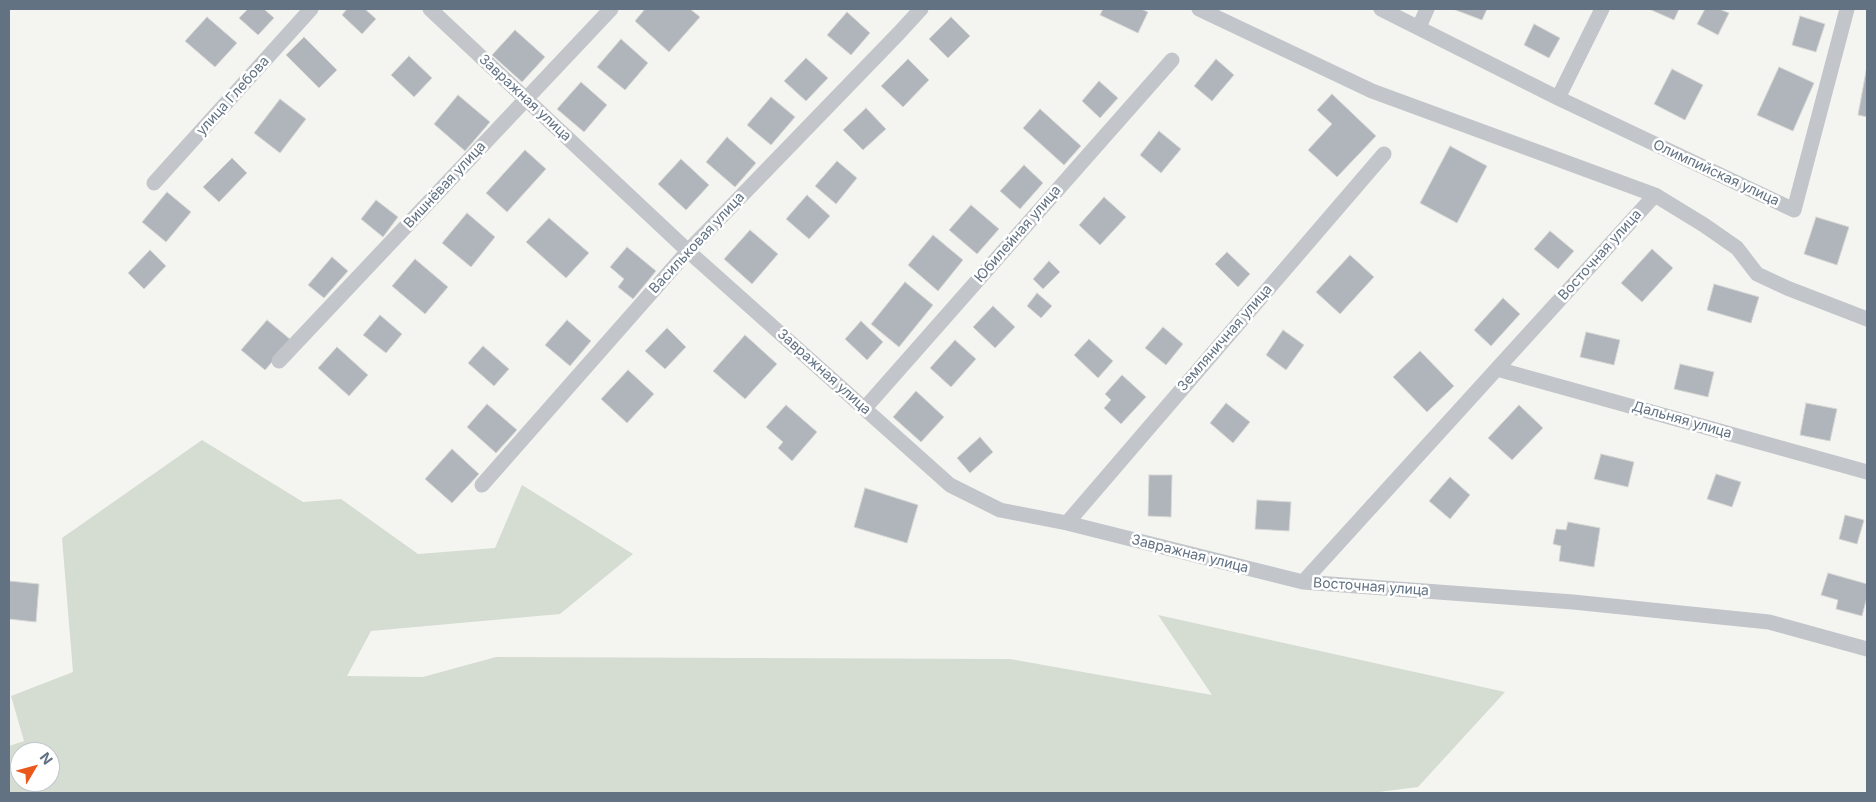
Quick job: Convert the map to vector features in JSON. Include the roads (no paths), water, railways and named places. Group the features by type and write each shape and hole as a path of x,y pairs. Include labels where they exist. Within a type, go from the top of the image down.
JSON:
{"street":[{"name":"улица Глебова","path":"154,183 311,9"},
{"name":"Завражная улица","path":"430,9 688,251 950,485 1000,510 1067,523 1302,582"},
{"name":"Вишнёвая улица","path":"279,361 611,9"},
{"name":"Васильковая улица","path":"482,485 688,251 920,9"},
{"path":"1199,9 1372,91 1655,195 1704,224 1737,248 1757,274 1787,288 1867,319"},
{"name":"Олимпийская улица","path":"1381,9 1558,98 1794,210 1847,9"},
{"path":"1419,27 1427,9"},
{"path":"1558,98 1602,9"},
{"name":"Юбилейная улица","path":"865,408 1172,60"},
{"name":"Земляничная улица","path":"1067,523 1384,154"},
{"name":"Восточная улица","path":"1302,582 1655,195"},
{"name":"Дальняя улица","path":"1497,369 1867,472"},
{"name":"Восточная улица","path":"1302,582 1573,602 1769,622 1867,649"}]}
